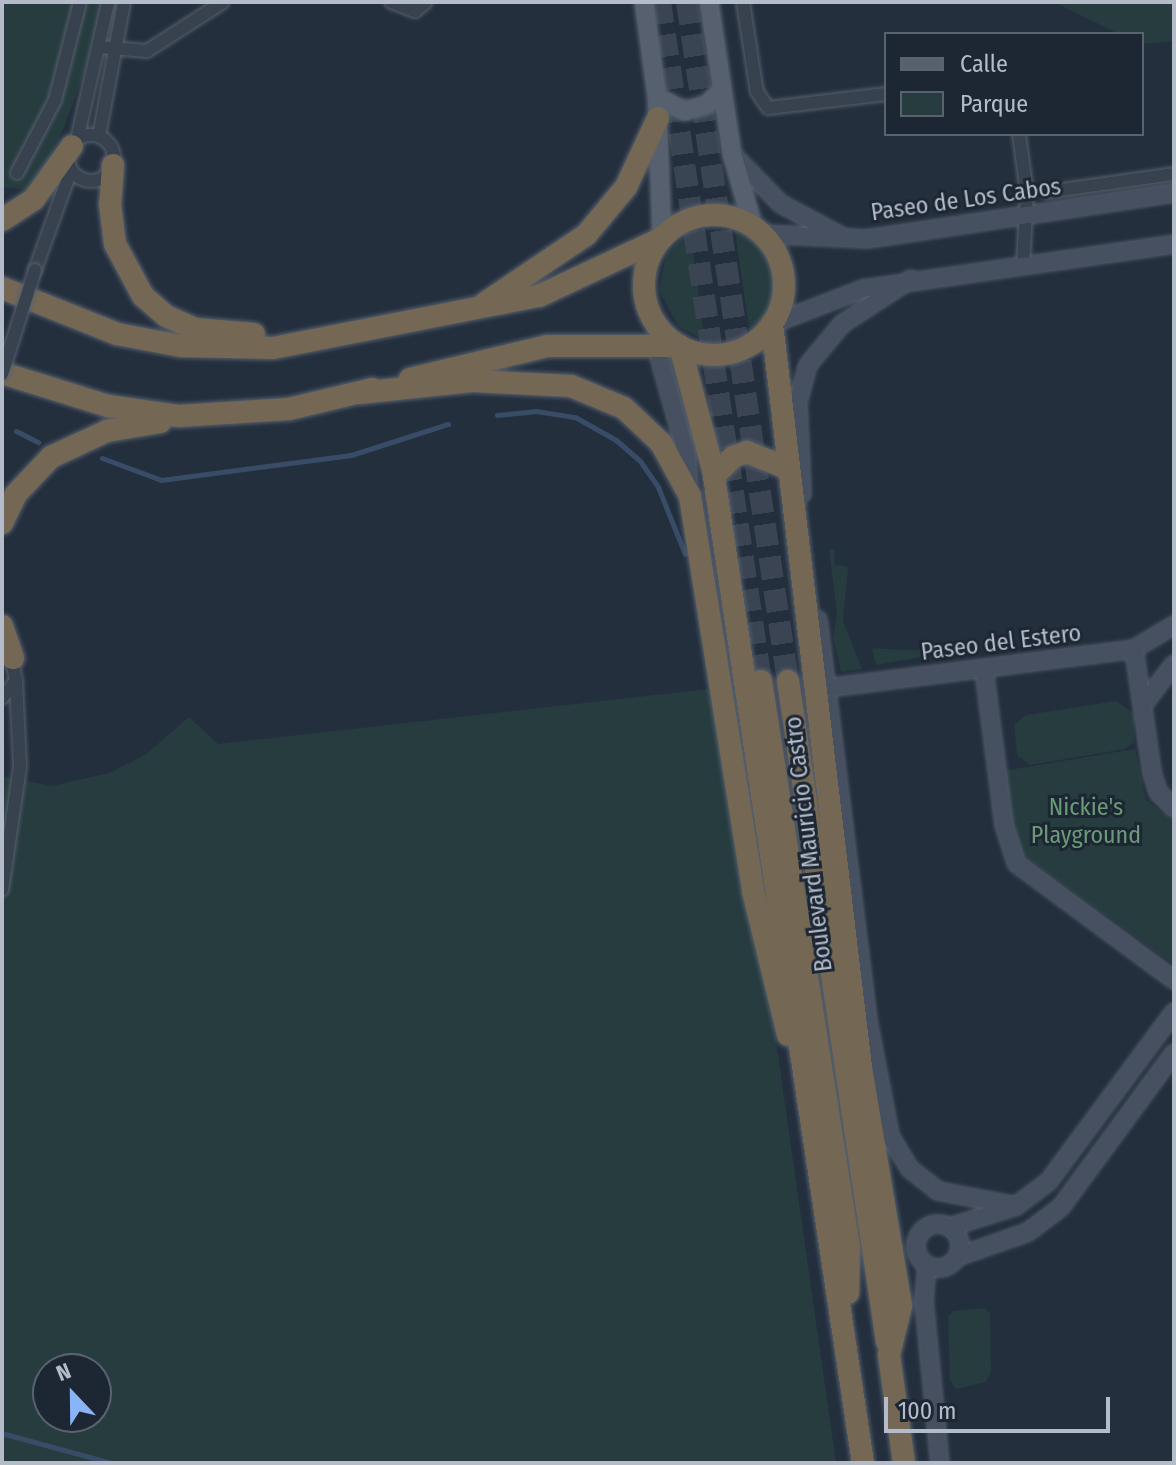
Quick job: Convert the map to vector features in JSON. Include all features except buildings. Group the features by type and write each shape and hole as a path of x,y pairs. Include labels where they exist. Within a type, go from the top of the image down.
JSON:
{"highway":[{"path":"477,309 586,235 626,187 657,107"},
{"path":"2,220 34,199 74,143"},
{"path":"108,172 110,214 118,253 138,289 166,316 220,334 351,336"},
{"path":"2,288 90,326 181,346 273,348 351,336 477,309 566,285 662,238 682,222 706,215 731,216 758,230 778,254 784,277 782,302 772,324 757,340 733,352 706,354 680,346 547,346 289,409 126,426 68,447 37,469 16,494 2,523"},
{"path":"662,238 648,261 645,299 661,331 680,346"},
{"name":"Boulevard Mauricio Castro","path":"772,324 861,1067 901,1306 889,1355"},
{"name":"Boulevard Mauricio Castro","path":"680,346 714,476 863,1463"},
{"path":"2,374 108,406 211,416"},
{"path":"359,393 483,381 571,386 624,408 651,430 690,496 753,891 779,1012 804,1075"},
{"path":"714,476 733,457 747,452 789,469"},
{"path":"2,626 7,654"},
{"name":"Boulevard Mauricio Castro","path":"761,681 849,1247 847,1349"},
{"name":"Boulevard Mauricio Castro","path":"788,681 904,1463"},
{"path":"861,1067 862,961"}],"main road":[{"path":"644,2 657,107 662,238"},
{"path":"709,2 732,154 758,230"},
{"path":"657,107 685,111 706,105 722,90"}],"street":[{"path":"17,173 55,100 80,2"},
{"path":"2,374 71,170 74,143 108,2"},
{"path":"99,136 124,2"},
{"path":"99,47 115,52 147,51 223,2"},
{"path":"391,2 415,11 426,2"},
{"path":"743,2 757,92 768,108 884,94"},
{"path":"74,143 99,136"},
{"path":"58,214 77,192 108,172 113,148 99,136"},
{"path":"1019,136 1027,194 1022,218 1023,265"},
{"path":"732,154 781,204 850,240"},
{"path":"71,170 85,180 108,172"},
{"path":"1047,192 1174,174"},
{"name":"Paseo de Los Cabos","path":"758,230 850,240 1022,218 1174,193"},
{"path":"772,324 841,293 911,279 1174,244"},
{"path":"911,279 856,312 824,341 801,384 802,505 879,1097 890,1136 922,1180 957,1198 1016,1206"},
{"path":"656,346 686,452 690,496"},
{"name":"Paseo del Estero","path":"827,688 1134,649 1174,625"},
{"path":"1134,649 1155,783 1174,808"},
{"path":"2,890 20,766 16,681 7,654"},
{"path":"1143,705 1174,664"},
{"path":"984,670 1004,825 1016,863 1174,980"},
{"path":"2,698 16,681"},
{"path":"940,1463 924,1301 927,1265 916,1251 919,1234 933,1224 950,1227 1016,1206 1049,1181 1174,1012"},
{"path":"927,1265 943,1267 957,1257 1028,1232 1061,1207 1174,1053"},
{"path":"950,1227 960,1240 957,1257"}],"green space":[{"path":"2,2 103,2 98,37 61,135 45,169 26,190 2,187"},
{"path":"1054,2 1174,2 1174,41 1144,44 1144,32 1115,32"},
{"path":"734,225 764,242 778,274 773,308 750,333"},
{"path":"690,230 705,341 678,326 659,290 666,255"},
{"path":"834,549 835,565 848,567 843,621 862,669 841,672 833,638 837,614 829,550"},
{"path":"872,648 903,650 955,651 876,665"},
{"path":"709,689 765,963 836,1463 2,1463 2,776 52,786 109,773 145,755 189,717 218,744"},
{"path":"1116,701 1135,714 1134,742 1125,749 1030,765 1017,755 1014,725 1026,715"},
{"name":"Nickie's Playground","path":"1135,749 1146,800 1174,821 1174,965 1015,849 1003,771"},
{"path":"985,1308 990,1314 991,1371 986,1382 956,1389 950,1380 948,1317 953,1311"}],"waterway":[{"path":"497,415 536,411 575,417 616,440 640,461 658,487 685,554"},
{"path":"102,458 161,480 351,455 448,424"},
{"path":"16,431 38,442"},
{"path":"5,1434 112,1463"}],"tunnel":[{"path":"660,2 761,681"},
{"path":"687,2 788,681"}]}
